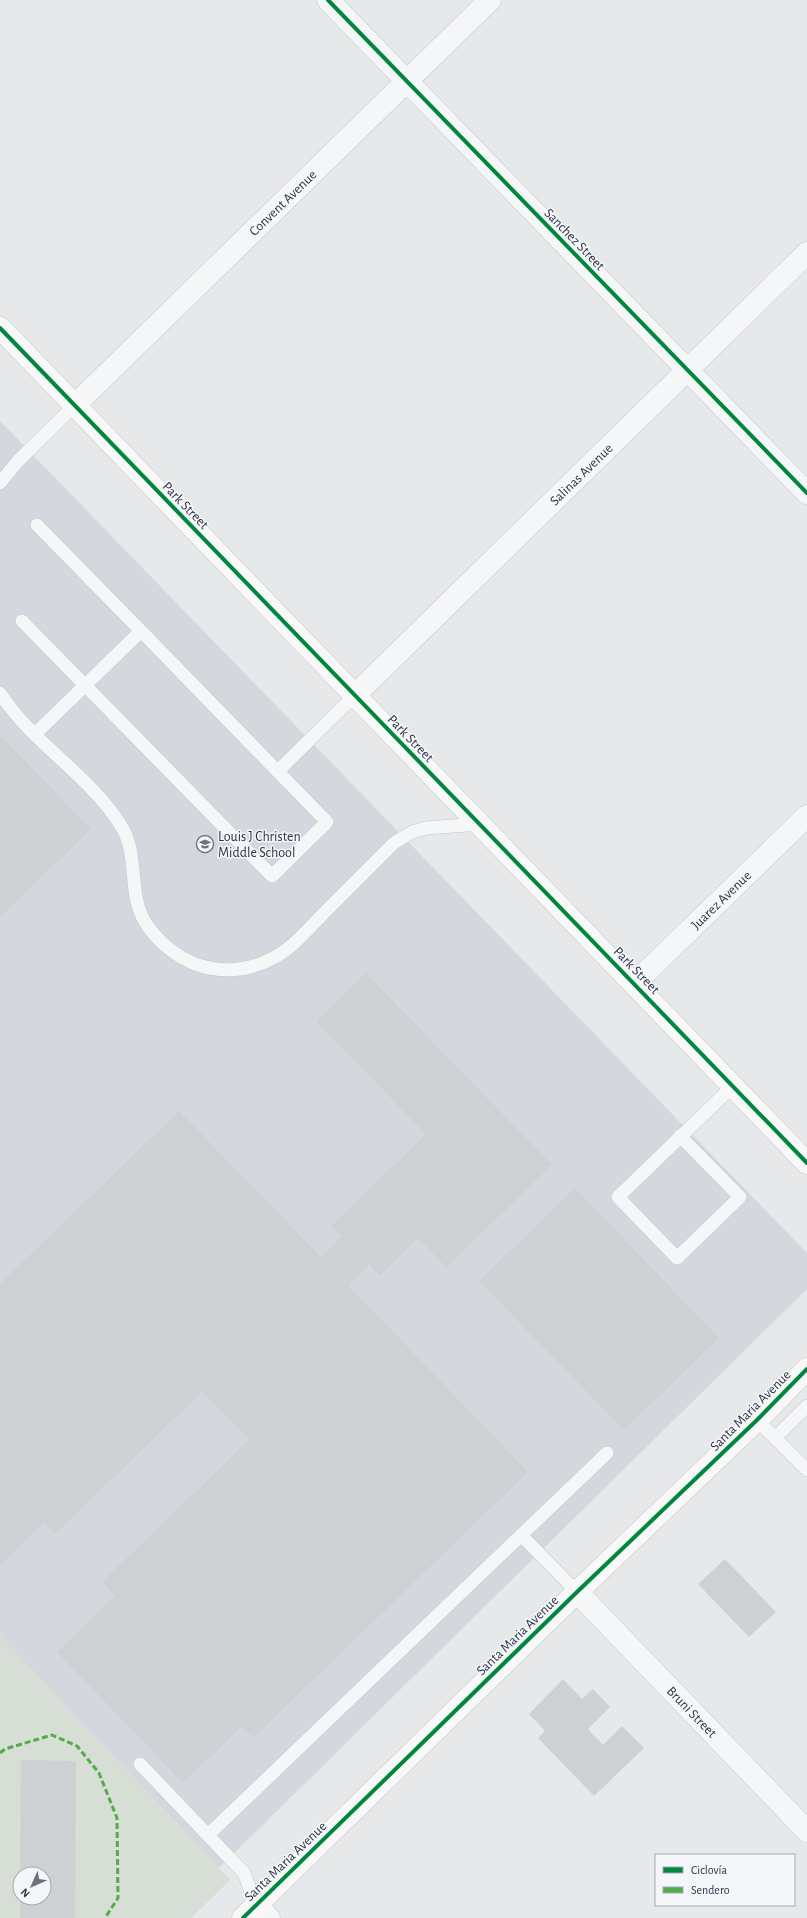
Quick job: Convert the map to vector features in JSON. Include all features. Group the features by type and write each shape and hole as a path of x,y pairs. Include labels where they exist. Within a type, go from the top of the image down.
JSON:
{"main road":[{"name":"Park Street","path":"0,328 807,1162"},
{"name":"Santa Maria Avenue","path":"256,1914 577,1592 757,1420 807,1369"}],"street":[{"name":"Sanchez Street","path":"328,0 807,493"},
{"name":"Convent Avenue","path":"75,405 490,0"},
{"name":"Salinas Avenue","path":"355,695 807,253"},
{"name":"Juarez Avenue","path":"634,984 807,816"},
{"name":"Bruni Street","path":"577,1592 807,1831"}],"lane":[{"path":"0,483 18,461 75,405"},
{"path":"22,621 272,876 327,822 37,524"},
{"path":"35,734 141,631"},
{"path":"0,693 19,718 108,806 122,825 130,845 136,899 143,917 153,934 178,956 201,966 215,969 248,968 262,963 279,954 302,935 394,843 412,832 426,828 480,824"},
{"path":"278,771 355,695"},
{"path":"680,1136 740,1197 677,1258 618,1197 680,1136 733,1086"},
{"path":"775,1438 807,1406"},
{"path":"757,1420 807,1470"},
{"path":"209,1834 607,1453"},
{"path":"521,1535 577,1592"},
{"path":"140,1764 209,1834 244,1873 256,1914"}],"shaded area":[{"name":"Louis J Christen Middle School","path":"0,421 807,1253 807,1289 219,1868 0,1636"},
{"path":"0,1636 230,1880 191,1918 0,1918"}],"building":[{"path":"0,735 91,829 0,917"},
{"path":"366,973 552,1165 446,1267 418,1238 379,1276 369,1264 348,1285 528,1472 253,1738 242,1726 183,1783 57,1652 115,1596 102,1582 249,1440 202,1392 55,1534 44,1523 0,1566 0,1284 179,1111 321,1257 342,1237 331,1226 426,1134 316,1021"},
{"path":"575,1188 719,1338 624,1430 479,1281"},
{"path":"725,1559 776,1612 749,1637 698,1584"},
{"path":"563,1679 582,1699 593,1689 610,1707 588,1729 603,1745 622,1726 644,1748 594,1796 538,1738 545,1731 529,1714"},
{"path":"21,1760 76,1761 75,1918 20,1918 20,1906 52,1906 52,1866 20,1866"}],"marked path":[{"path":"0,1753 5,1749 52,1735 77,1746 99,1773 117,1818 118,1898 105,1918"}],"cycle path":[{"path":"328,0 807,493"},
{"path":"0,328 807,1163"},
{"path":"243,1918 577,1592 757,1420 807,1369"}],"place":[{"name":"Louis J Christen Middle School","path":"205,844"}]}
